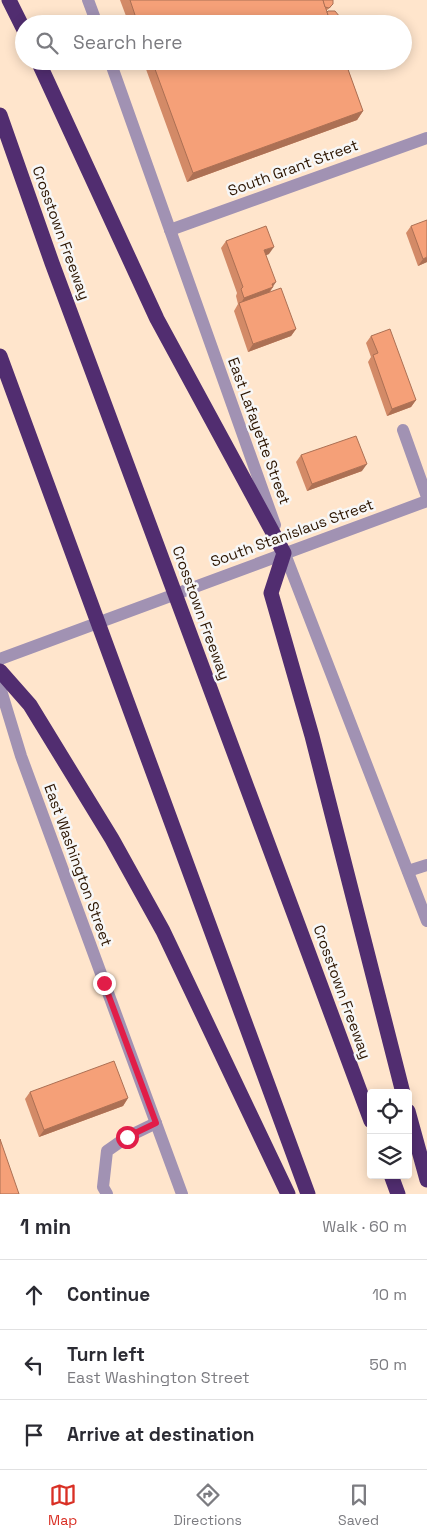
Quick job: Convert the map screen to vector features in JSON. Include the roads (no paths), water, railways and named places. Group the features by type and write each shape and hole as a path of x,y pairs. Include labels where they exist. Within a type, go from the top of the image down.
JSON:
{"highway":[{"path":"8,0 16,15"},
{"path":"42,70 156,319 284,553 271,593 312,736 402,1089"},
{"name":"Crosstown Freeway","path":"0,115 52,262 367,1110"},
{"path":"0,356 308,1194"},
{"path":"0,670 30,705 112,839 163,931 288,1194"},
{"path":"412,1126 427,1180"},
{"path":"392,1179 398,1194"}],"street":[{"path":"88,0 94,15"},
{"name":"East Lafayette Street","path":"113,70 284,553 427,921"},
{"name":"South Grant Street","path":"170,230 427,138"},
{"path":"403,430 427,497"},
{"name":"South Stanislaus Street","path":"0,659 427,501"},
{"name":"East Washington Street","path":"0,687 21,756 182,1194"},
{"path":"408,871 427,864"},
{"path":"108,1194 103,1187 107,1151 127,1137 156,1123"}]}
